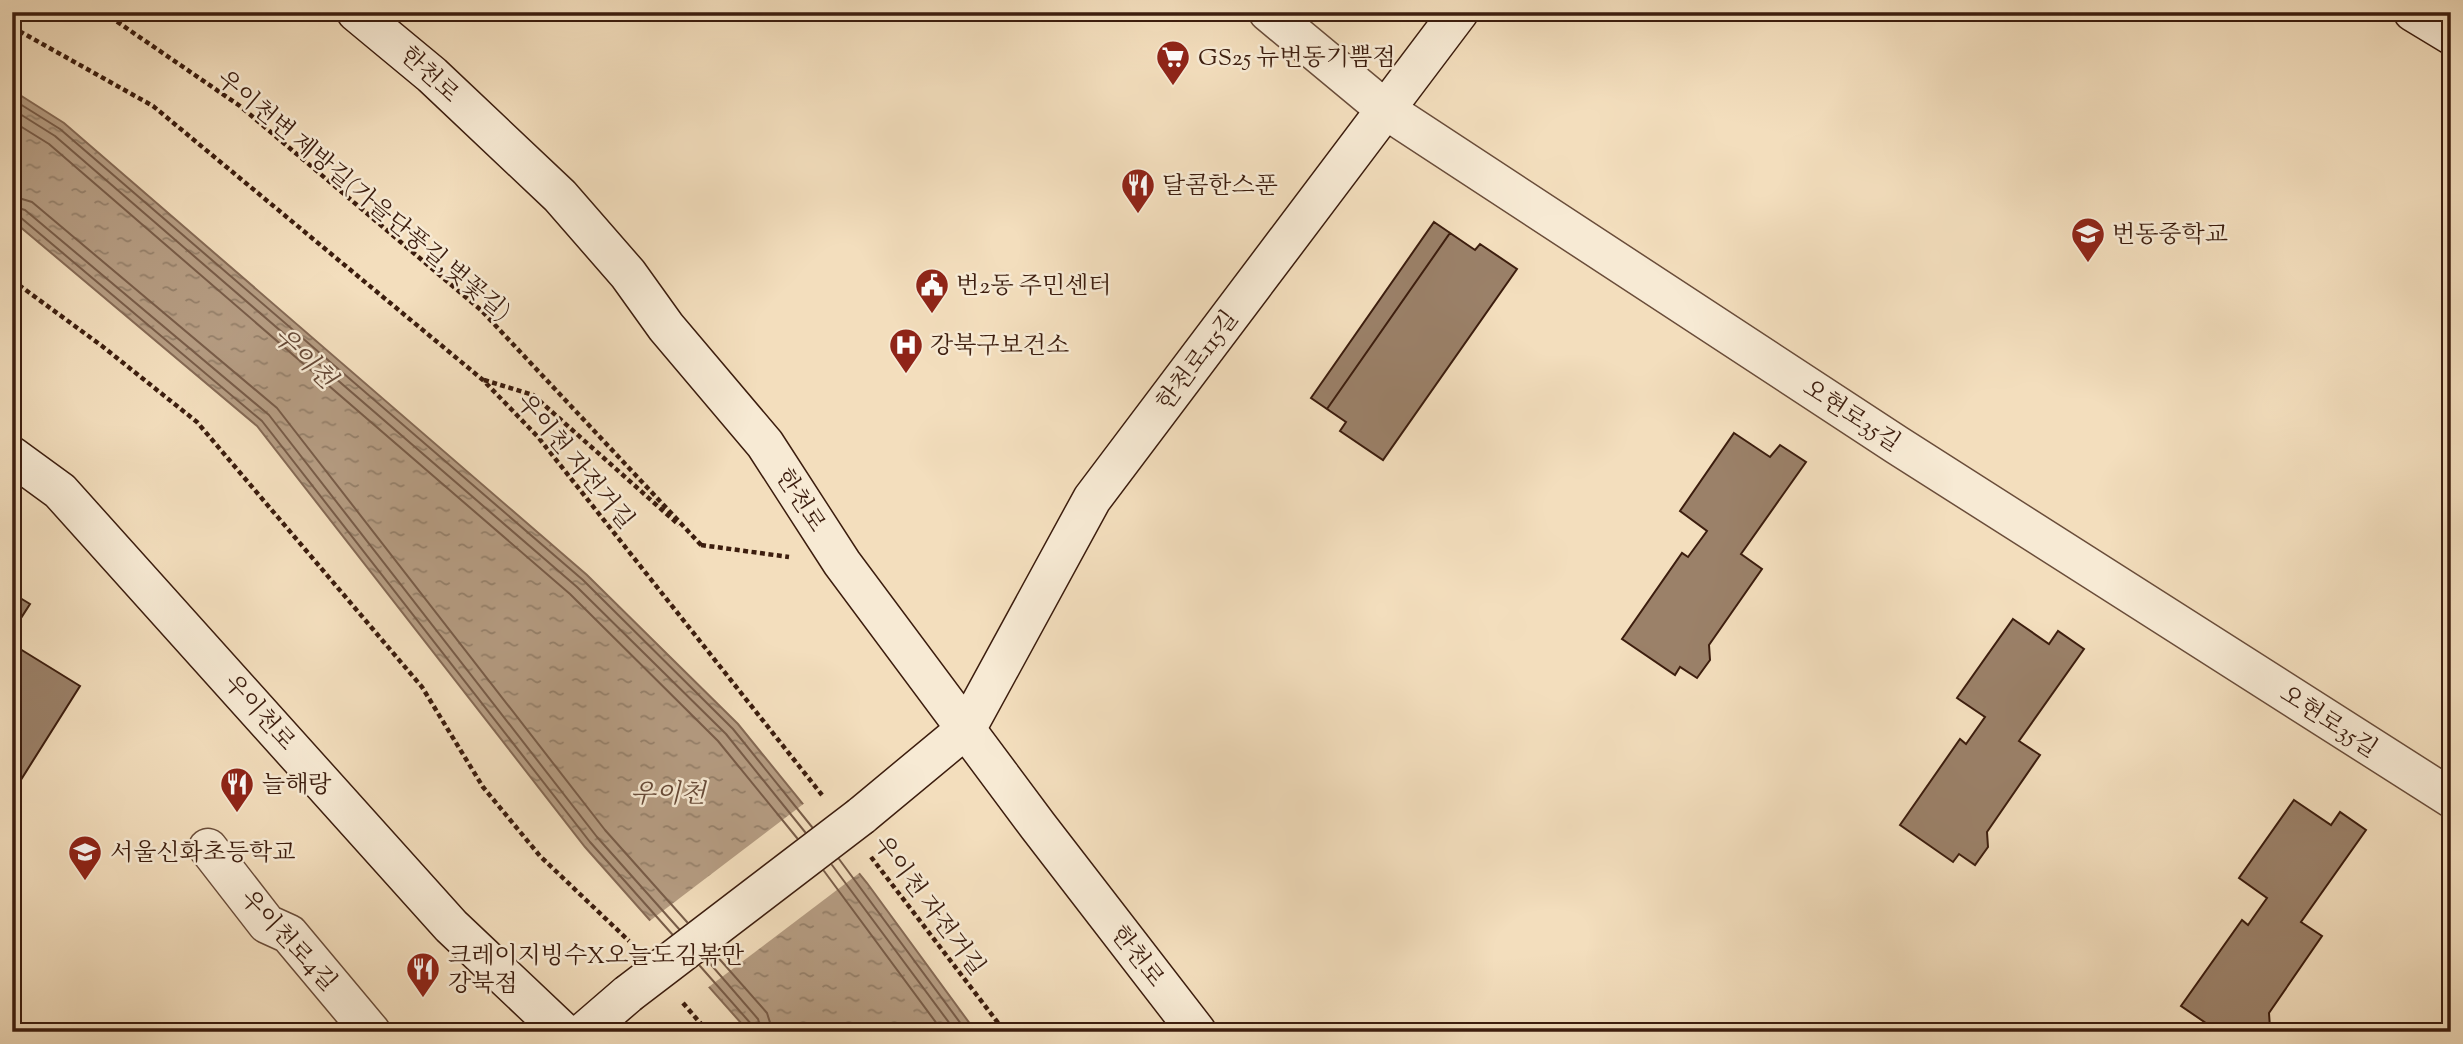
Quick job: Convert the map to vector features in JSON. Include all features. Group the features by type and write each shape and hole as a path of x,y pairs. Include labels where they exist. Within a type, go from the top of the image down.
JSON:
{"street":[{"name":"한천로","path":"356,12 432,75 560,196 628,274 666,327 765,444 842,563 1196,1032"},
{"name":"오현로35길","path":"1268,12 1386,110 1897,445 2451,798"},
{"name":"한천로115길","path":"967,728 1092,499 1459,12"},
{"name":"우이천로","path":"12,456 60,491 451,926 563,1032"},
{"path":"584,1032 628,994 852,823 967,728"},
{"name":"우이천로4길","path":"208,848 267,924 289,934 370,1032"}],"path":[{"name":"우이천변 제방길(가을단풍길,벚꽃길)","path":"103,12 240,106 481,310 702,546"},
{"name":"우이천 자전거길","path":"12,27 153,106 483,380 538,437 852,823 1004,1032"},
{"path":"12,280 102,346 197,422 422,687 483,788 540,856 632,944"},
{"path":"483,380 533,395 702,546 842,563"},
{"path":"674,993 708,1032"}],"water":[{"name":"우이천","path":"12,90 64,123 587,575 738,724 867,883 976,1032 749,1032 585,847 257,426 12,220"}],"pier":[{"path":"806,802 862,871 706,989 647,923"}],"building":[{"path":"1434,222 1475,250 1480,244 1517,269 1383,460 1340,431 1346,422 1311,398"},
{"path":"1450,233 1475,250 1480,244 1517,269 1383,460 1340,431 1346,422 1327,409"},
{"path":"1734,433 1770,457 1780,445 1806,462 1741,554 1762,569 1709,645 1710,660 1697,678 1680,667 1675,675 1622,639 1682,553 1688,557 1707,531 1680,511"},
{"path":"12,593 30,604 12,632"},
{"path":"2013,619 2049,644 2058,631 2084,649 2019,741 2040,755 1987,832 1988,847 1975,865 1959,854 1953,862 1900,825 1960,739 1966,744 1985,717 1957,698"},
{"path":"12,644 80,686 12,794"},
{"path":"2294,800 2331,825 2340,812 2366,830 2301,922 2322,936 2269,1013 2270,1028 2267,1032 2219,1032 2181,1006 2242,920 2248,925 2267,898 2239,878"}],"place":[{"name":"GS25 뉴번동기쁨점","path":"1173,87"},
{"name":"달콤한스푼","path":"1138,215"},
{"name":"번동중학교","path":"2088,264"},
{"name":"번2동 주민센터","path":"932,315"},
{"name":"강북구보건소","path":"906,375"},
{"name":"늘해랑","path":"237,814"},
{"name":"서울신화초등학교","path":"85,882"},
{"name":"크레이지빙수X오늘도김볶만 강북점","path":"423,999"}]}
